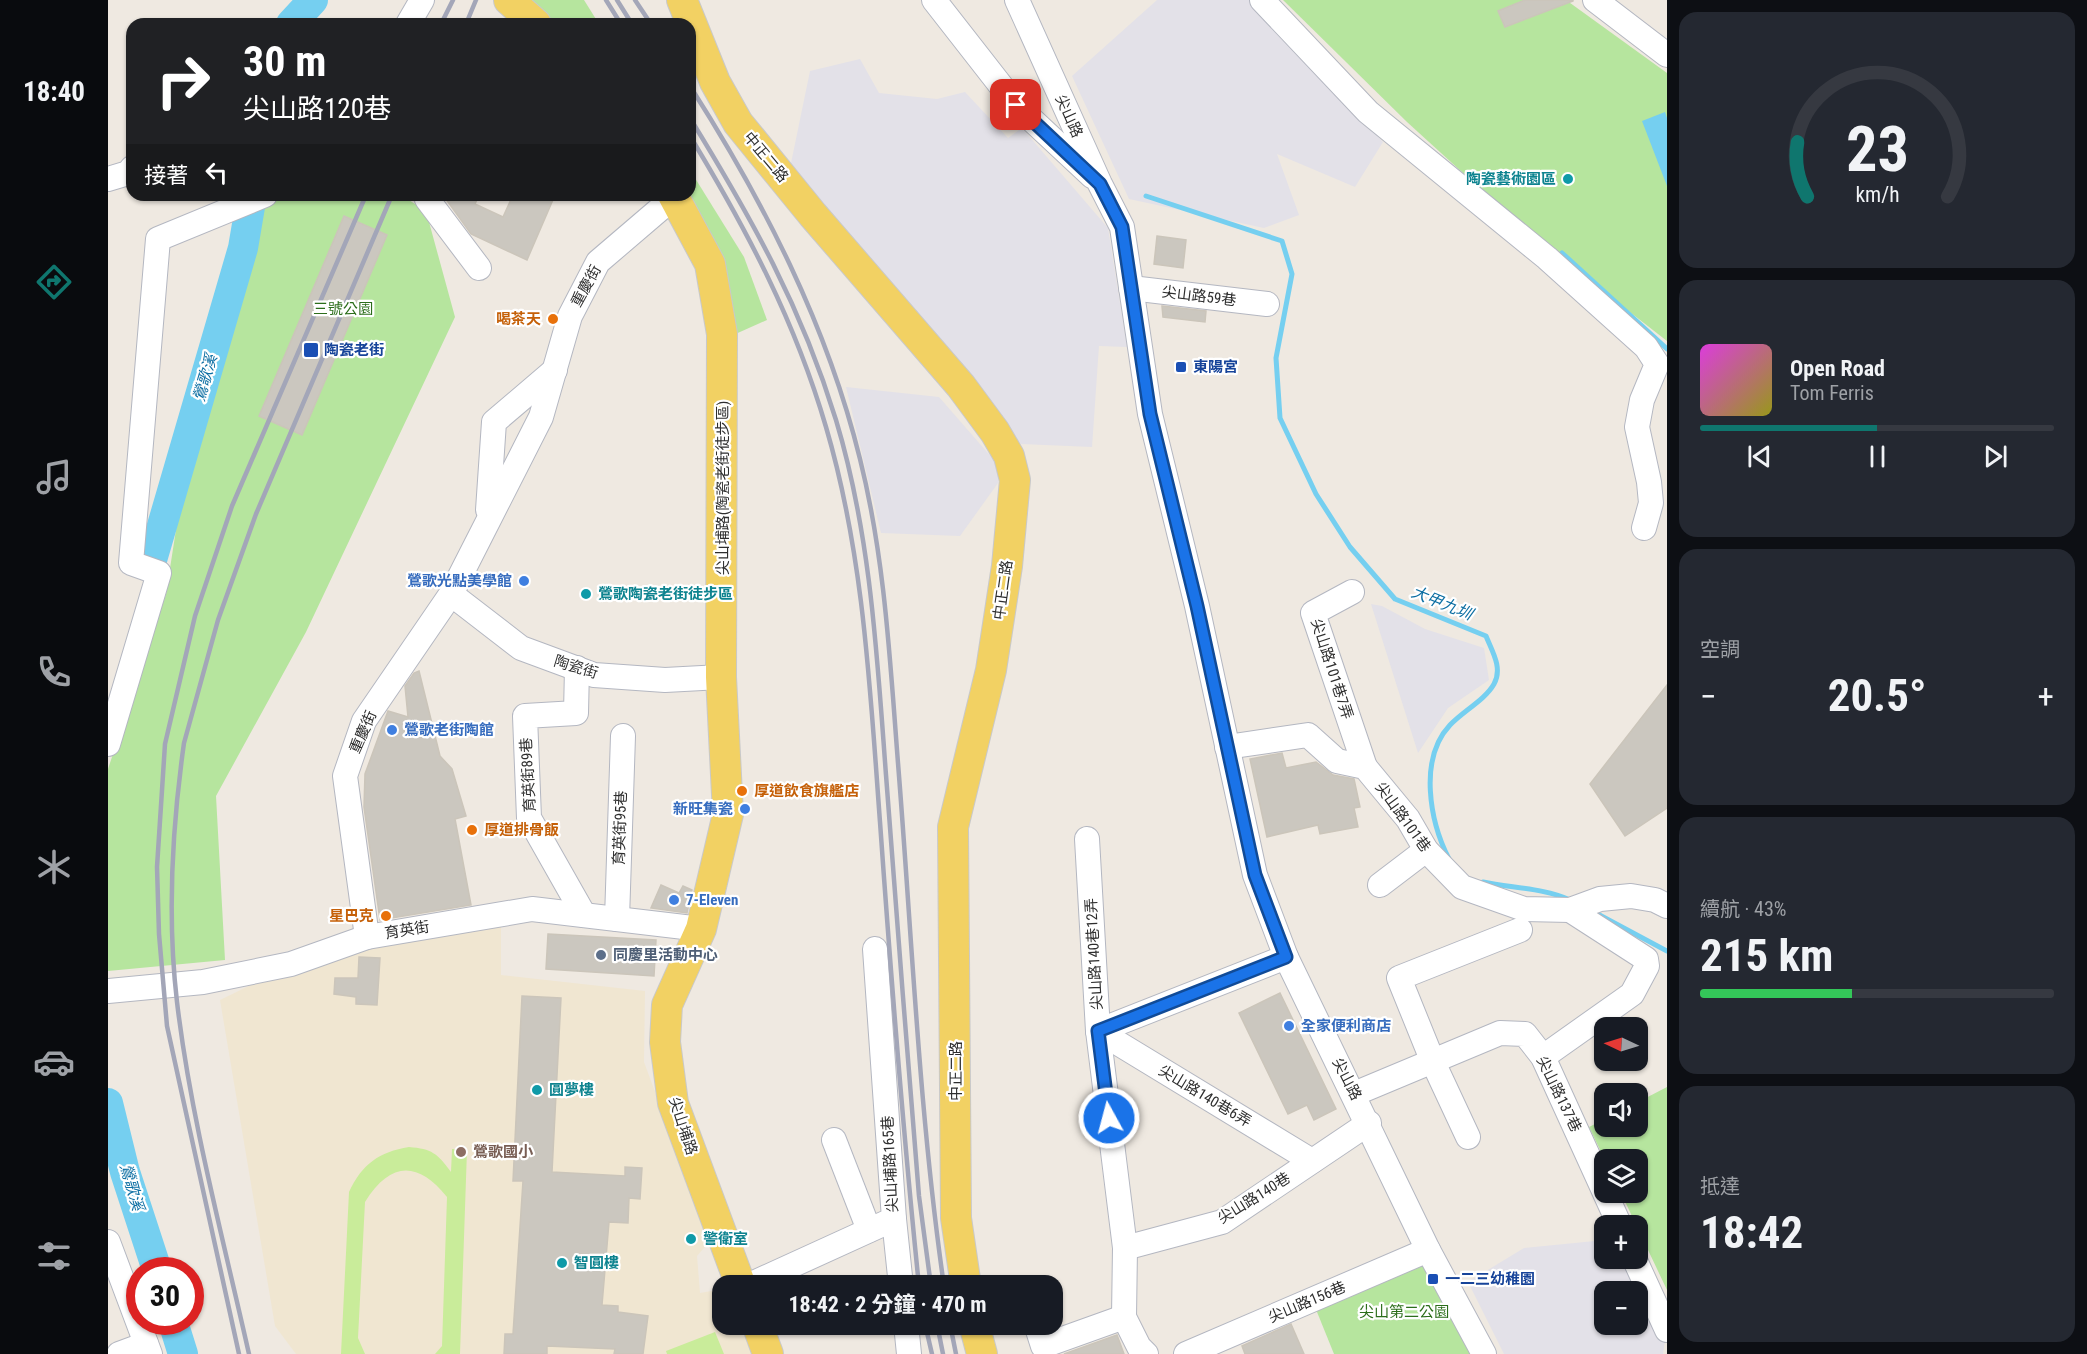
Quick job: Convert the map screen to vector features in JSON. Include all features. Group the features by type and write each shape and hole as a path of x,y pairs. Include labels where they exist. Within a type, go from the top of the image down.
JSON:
{"main road":[{"path":"509,0 529,18"},
{"name":"中正二路","path":"682,0 689,18"},
{"name":"中正二路","path":"696,36 711,74 738,123 961,386 1000,440 1009,456 1015,480 1007,566 991,670 953,827 956,1218 964,1275"},
{"name":"尖山埔路(陶瓷老街徒步區)","path":"677,201 710,264 722,334 721,677 728,814 701,929"},
{"name":"尖山埔路","path":"701,929 667,1005 665,1042 673,1103 737,1275"},
{"path":"761,1335 768,1354"},
{"path":"977,1335 982,1354"}],"street":[{"path":"412,18 422,0"},
{"path":"934,0 1016,105 1100,184"},
{"name":"尖山路","path":"1017,0 1100,184 1122,227 1150,414 1197,606 1255,875 1286,957 1369,1123 1428,1250 1484,1354"},
{"path":"1262,0 1368,112 1547,258 1646,347 1657,364 1642,400 1637,427 1649,482 1651,503 1644,528"},
{"path":"1594,0 1667,55"},
{"path":"108,179 126,174"},
{"path":"108,744 159,573 131,563 158,239 250,201"},
{"path":"429,201 479,268"},
{"name":"重慶街","path":"367,937 345,776 364,722 451,594 541,417 570,316 598,262 668,201"},
{"name":"尖山路59巷","path":"1131,288 1267,304"},
{"name":"重慶街","path":"488,521 494,422 555,369"},
{"name":"尖山路101巷7弄","path":"1352,592 1313,613 1365,767"},
{"name":"陶瓷街","path":"451,594 521,648 594,675 665,680 721,677"},
{"name":"育英街89巷","path":"577,668 576,713 525,716 529,818 584,915"},
{"name":"尖山路101巷","path":"1227,747 1308,735 1337,761 1365,767 1408,819 1426,850 1462,886 1524,909 1574,910"},
{"name":"育英街95巷","path":"617,920 623,736"},
{"name":"尖山路140巷12弄","path":"1087,839 1098,1031 1125,1248"},
{"path":"1380,885 1426,850"},
{"path":"1574,910 1600,898 1631,896 1655,900 1667,906"},
{"name":"育英街","path":"113,991 203,982 291,964 367,937 532,909 701,929"},
{"path":"1543,1057 1632,994 1647,966 1646,959 1574,910"},
{"path":"1468,1137 1433,1062 1399,978 1520,930"},
{"name":"尖山埔路165巷","path":"771,1275 894,1219 875,949"},
{"path":"1098,1031 1286,957"},
{"name":"尖山路140巷6弄","path":"1098,1031 1312,1161"},
{"name":"尖山路137巷","path":"1354,1094 1500,1033 1525,1034 1543,1057 1615,1215"},
{"name":"尖山路140巷","path":"1125,1248 1222,1222 1369,1123"},
{"path":"834,1140 870,1230"},
{"path":"894,1219 901,1275"},
{"path":"108,1242 148,1349 118,1354"},
{"path":"1125,1248 1124,1317 1142,1350"},
{"name":"尖山路156巷","path":"1186,1354 1428,1250"},
{"path":"1639,1269 1667,1330"},
{"path":"1040,1335 1043,1346 1124,1317"},
{"path":"907,1335 909,1354"}],"shaded area":[{"path":"1157,0 1252,0 1383,142 1355,187 1277,154 1299,215 1264,228 1129,199 1072,76"},
{"path":"860,59 879,93 937,99 965,92 1008,138 1022,128 1108,228 1127,347 1099,346 1092,447 1021,444 790,168 810,71"},
{"path":"846,387 939,397 1000,467 998,483 960,536 881,533"},
{"path":"1371,604 1382,606 1425,629 1484,648 1489,680 1448,708 1418,753"},
{"name":"鶯歌國小","path":"501,921 501,975 645,991 644,1062 710,1241 697,1256 700,1293 712,1291 712,1335 744,1335 751,1354 296,1354 275,1326 220,1000 263,979 371,945"},
{"path":"1594,1241 1594,1269 1630,1269 1636,1281 1594,1281 1594,1335 1648,1335 1648,1306 1665,1341 1663,1354 1504,1354 1468,1282 1524,1248"}],"green space":[{"path":"525,0 584,0 595,18 543,18"},
{"name":"陶瓷藝術園區","path":"1283,0 1566,0 1667,73 1667,341 1531,235 1407,122"},
{"path":"696,180 744,257 767,320 731,336 692,201 696,201"},
{"name":"三號公園","path":"261,201 410,201 426,211 455,317 306,632 216,796 225,960 108,971 108,769 166,594 180,504"},
{"path":"1667,1087 1667,1290 1648,1250 1648,1215 1631,1215 1626,1203 1648,1203 1648,1149 1600,1149 1589,1127 1594,1124 1594,1137 1648,1137 1648,1097"},
{"path":"409,1147 433,1153 451,1172 452,1149 467,1150 460,1354 435,1354 442,1346 447,1197 425,1177 404,1171 394,1173 384,1179 365,1202 358,1338 365,1354 341,1354 349,1192 360,1174 373,1161 389,1152"},
{"name":"尖山第二公園","path":"1425,1257 1472,1354 1334,1354 1315,1307"},
{"path":"712,1333 716,1335 724,1354 667,1354 666,1351"}],"water":[{"path":"1665,112 1667,118 1667,186 1642,121"}],"building":[{"path":"1525,0 1573,1 1505,27 1498,11"},
{"path":"447,201 476,201 475,204 503,217 510,201 552,201 527,260 471,234"},
{"path":"344,216 387,235 302,435 259,416"},
{"path":"1157,236 1186,240 1183,268 1154,264"},
{"path":"1162,306 1206,311 1205,322 1163,317"},
{"path":"419,671 440,756 452,769 466,816 455,819 471,905 380,920 364,807 365,774 388,711 408,717 405,686 414,673"},
{"path":"1667,685 1667,808 1625,836 1590,784"},
{"path":"1282,753 1286,768 1316,762 1333,775 1354,779 1360,807 1354,808 1358,827 1320,834 1318,825 1267,837 1250,759"},
{"name":"7-Eleven","path":"661,885 679,893 683,886 692,890 687,913 651,908"},
{"name":"同慶里活動中心","path":"548,934 656,940 654,976 546,969"},
{"path":"359,957 380,958 377,1005 356,1004 356,997 334,994 335,978 358,978"},
{"path":"1280,993 1336,1109 1314,1120 1307,1105 1288,1114 1239,1013"},
{"name":"智圓樓","path":"522,996 561,998 552,1172 625,1176 625,1167 642,1168 640,1199 629,1198 628,1223 609,1222 602,1305 618,1306 618,1312 648,1316 643,1354 614,1354 615,1349 547,1346 547,1354 504,1354 505,1334 513,1334 523,1181 513,1181"},
{"path":"1291,1324 1304,1354 1245,1354 1242,1346"},
{"path":"1117,1335 1124,1354 1064,1354"}],"waterway":[{"name":"鶯歌溪","path":"296,18 313,0"},
{"name":"大甲九圳","path":"1146,196 1282,241 1292,274 1276,358 1280,418 1316,494 1350,547 1395,599 1486,636 1496,660 1497,672 1494,684 1485,695 1450,725 1440,739 1431,773 1430,791 1433,809 1442,844 1449,859"},
{"name":"鶯歌溪","path":"152,560 243,248 251,201"},
{"path":"1562,253 1667,349"},
{"name":"大甲九圳","path":"1483,882 1538,891 1570,900"},
{"name":"大甲九圳","path":"1592,911 1667,951"},
{"name":"鶯歌溪","path":"108,1103 125,1172 153,1257"},
{"name":"鶯歌溪","path":"177,1335 183,1354"}],"railway":[{"path":"444,18 453,0"},
{"path":"468,18 476,0"},
{"path":"606,0 617,18"},
{"path":"617,0 628,18"},
{"path":"635,0 647,18"},
{"path":"696,96 768,220 811,313 846,409 868,497 881,572 889,648 922,1090 942,1275"},
{"path":"696,128 754,228 791,301 836,420 857,508 871,596 919,1196 930,1275"},
{"path":"696,146 750,241 800,350 826,427 849,524 869,673 898,1054 918,1275"},
{"path":"239,1354 167,1026 159,934 157,867 165,744 195,616 232,506 363,201"},
{"path":"249,1354 199,1135 177,1002 172,938 172,872 180,775 184,743 218,620 256,514 389,201"},
{"path":"928,1335 932,1354"},
{"path":"939,1335 943,1354"},
{"path":"952,1335 956,1354"}],"place":[{"name":"陶瓷藝術園區","path":"1568,179"},
{"name":"喝茶天","path":"553,319"},
{"name":"陶瓷老街","path":"311,350"},
{"name":"東陽宮","path":"1181,367"},
{"name":"鶯歌光點美學館","path":"524,581"},
{"name":"鶯歌陶瓷老街徒步區","path":"586,594"},
{"name":"鶯歌老街陶館","path":"392,730"},
{"name":"厚道飲食旗艦店","path":"742,791"},
{"name":"新旺集瓷","path":"745,809"},
{"name":"厚道排骨飯","path":"472,830"},
{"name":"7-Eleven","path":"674,900"},
{"name":"星巴克","path":"386,916"},
{"name":"同慶里活動中心","path":"601,955"},
{"name":"全家便利商店","path":"1289,1026"},
{"name":"圓夢樓","path":"537,1090"},
{"name":"鶯歌國小","path":"461,1152"},
{"name":"警衛室","path":"691,1239"},
{"name":"智圓樓","path":"562,1263"},
{"name":"一二三幼稚園","path":"1433,1279"}],"route":[{"path":"1016,105 1100,184 1122,227 1150,414 1197,606 1255,875 1286,957 1098,1031 1109,1118"}]}
